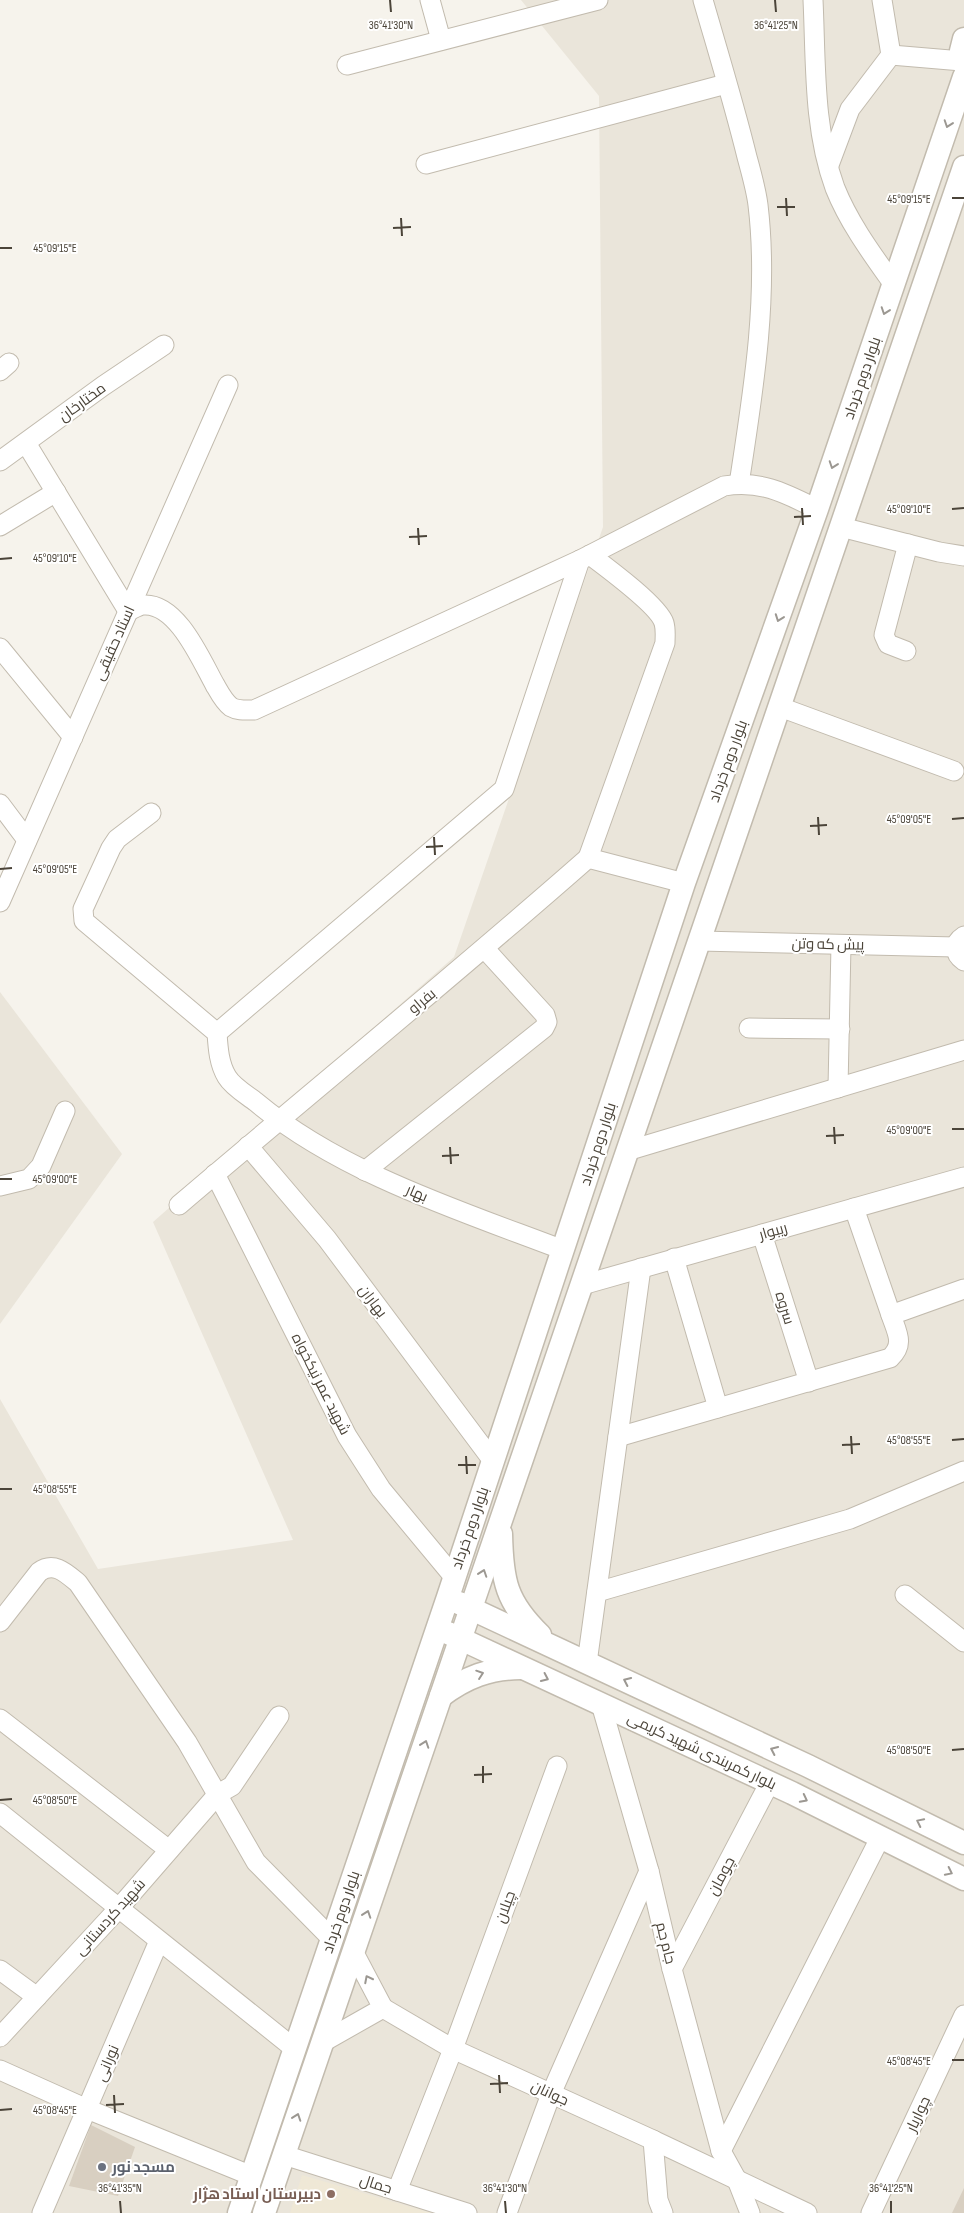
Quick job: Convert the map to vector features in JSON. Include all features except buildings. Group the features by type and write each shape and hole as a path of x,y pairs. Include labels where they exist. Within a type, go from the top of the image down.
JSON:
{"street":[{"path":"430,0 441,40"},
{"path":"347,65 598,0"},
{"path":"703,0 742,134 758,203 761,243 759,321 750,415 739,484"},
{"path":"813,0 818,108 824,150 836,188 862,242 894,285"},
{"path":"829,165 850,109 891,55 882,0"},
{"path":"891,55 964,60"},
{"name":"بلوار دوم خرداد","path":"239,2213 438,1628 684,883 818,509 894,285 964,60"},
{"path":"426,164 726,84"},
{"name":"بلوار دوم خرداد","path":"264,2213 964,167"},
{"name":"مختارخان","path":"0,462 164,345"},
{"name":"استاد حقیقی","path":"0,902 228,385"},
{"path":"26,443 128,611 141,605 153,606 168,612 184,632 221,695 231,707 242,711 254,710 585,557 724,486 739,484 772,488 818,509"},
{"path":"0,526 56,492"},
{"path":"841,527 939,552 964,556"},
{"path":"906,651 888,644 884,636 908,544"},
{"path":"585,557 621,578 657,612 664,622 666,632 665,643 588,858 684,883"},
{"path":"151,813 117,839 111,848 83,909 84,921 216,1033 504,789 585,557"},
{"path":"0,648 73,737"},
{"path":"780,707 954,771"},
{"path":"0,804 27,840"},
{"name":"بفراو","path":"179,1205 278,1120 485,949 588,858"},
{"name":"پیش که وتن","path":"699,941 961,948"},
{"path":"838,1088 841,944"},
{"path":"365,1171 544,1028 547,1022 546,1014 485,949"},
{"path":"749,1028 840,1030"},
{"name":"بهار","path":"216,1033 222,1067 228,1079 278,1120 365,1171 431,1199 563,1250"},
{"path":"627,1151 964,1050"},
{"path":"0,1186 29,1178 41,1166 65,1111"},
{"name":"بهاران","path":"248,1146 327,1239 493,1460"},
{"name":"شهید عمر نیکخواه","path":"215,1174 347,1436 381,1490 451,1587"},
{"name":"ریبوار","path":"582,1285 964,1177"},
{"path":"618,1438 890,1358 898,1351 900,1343 854,1208"},
{"name":"سروه","path":"762,1234 809,1382"},
{"path":"674,1258 718,1408"},
{"path":"588,1663 641,1268"},
{"path":"891,1315 964,1289"},
{"path":"597,1592 850,1519 964,1471"},
{"path":"501,1521 502,1559 506,1582 512,1598 518,1612 550,1644"},
{"path":"0,1622 44,1568 53,1567 62,1570 78,1583 187,1742 256,1862 332,1939"},
{"name":"بلوار کمربندی شهید کریمی","path":"451,1587 471,1608 808,1766 964,1843"},
{"path":"905,1595 964,1642"},
{"name":"بلوار کمربندی شهید کریمی","path":"438,1628 770,1782 964,1879"},
{"path":"441,1696 458,1683 473,1676 494,1669 523,1668"},
{"name":"جام جم","path":"601,1704 649,1871 672,1969 721,2151 737,2180 750,2213"},
{"name":"شهید کردستانی","path":"0,2037 119,1908 218,1794 232,1786 279,1716"},
{"path":"0,1719 169,1850"},
{"path":"394,1756 417,1768"},
{"name":"چیلان","path":"397,2191 453,2049 556,1766"},
{"name":"چومان","path":"672,1969 770,1782"},
{"path":"0,1813 295,2049"},
{"path":"721,2151 880,1838"},
{"path":"507,2213 551,2094 649,1871"},
{"name":"نورانی","path":"42,2213 159,1941"},
{"path":"323,2042 383,2008 354,1953"},
{"path":"0,1970 37,1996"},
{"name":"جوانان","path":"383,2008 453,2049 653,2140 807,2213"},
{"name":"چواریار","path":"871,2213 964,2016"},
{"path":"0,2070 252,2176"},
{"path":"653,2140 658,2200 662,2213"},
{"name":"جمال","path":"284,2155 467,2213"}],"shaded area":[{"path":"521,0 964,0 964,2213 0,2213 0,1399 98,1569 293,1540 153,1222 454,957 603,527 599,96"},
{"path":"0,992 122,1154 0,1324"},
{"name":"دبیرستان استاد هژار","path":"302,2175 431,2213 290,2213"}],"place":[{"name":"مسجد نور","path":"102,2167"},
{"name":"دبیرستان استاد هژار","path":"331,2194"}]}
